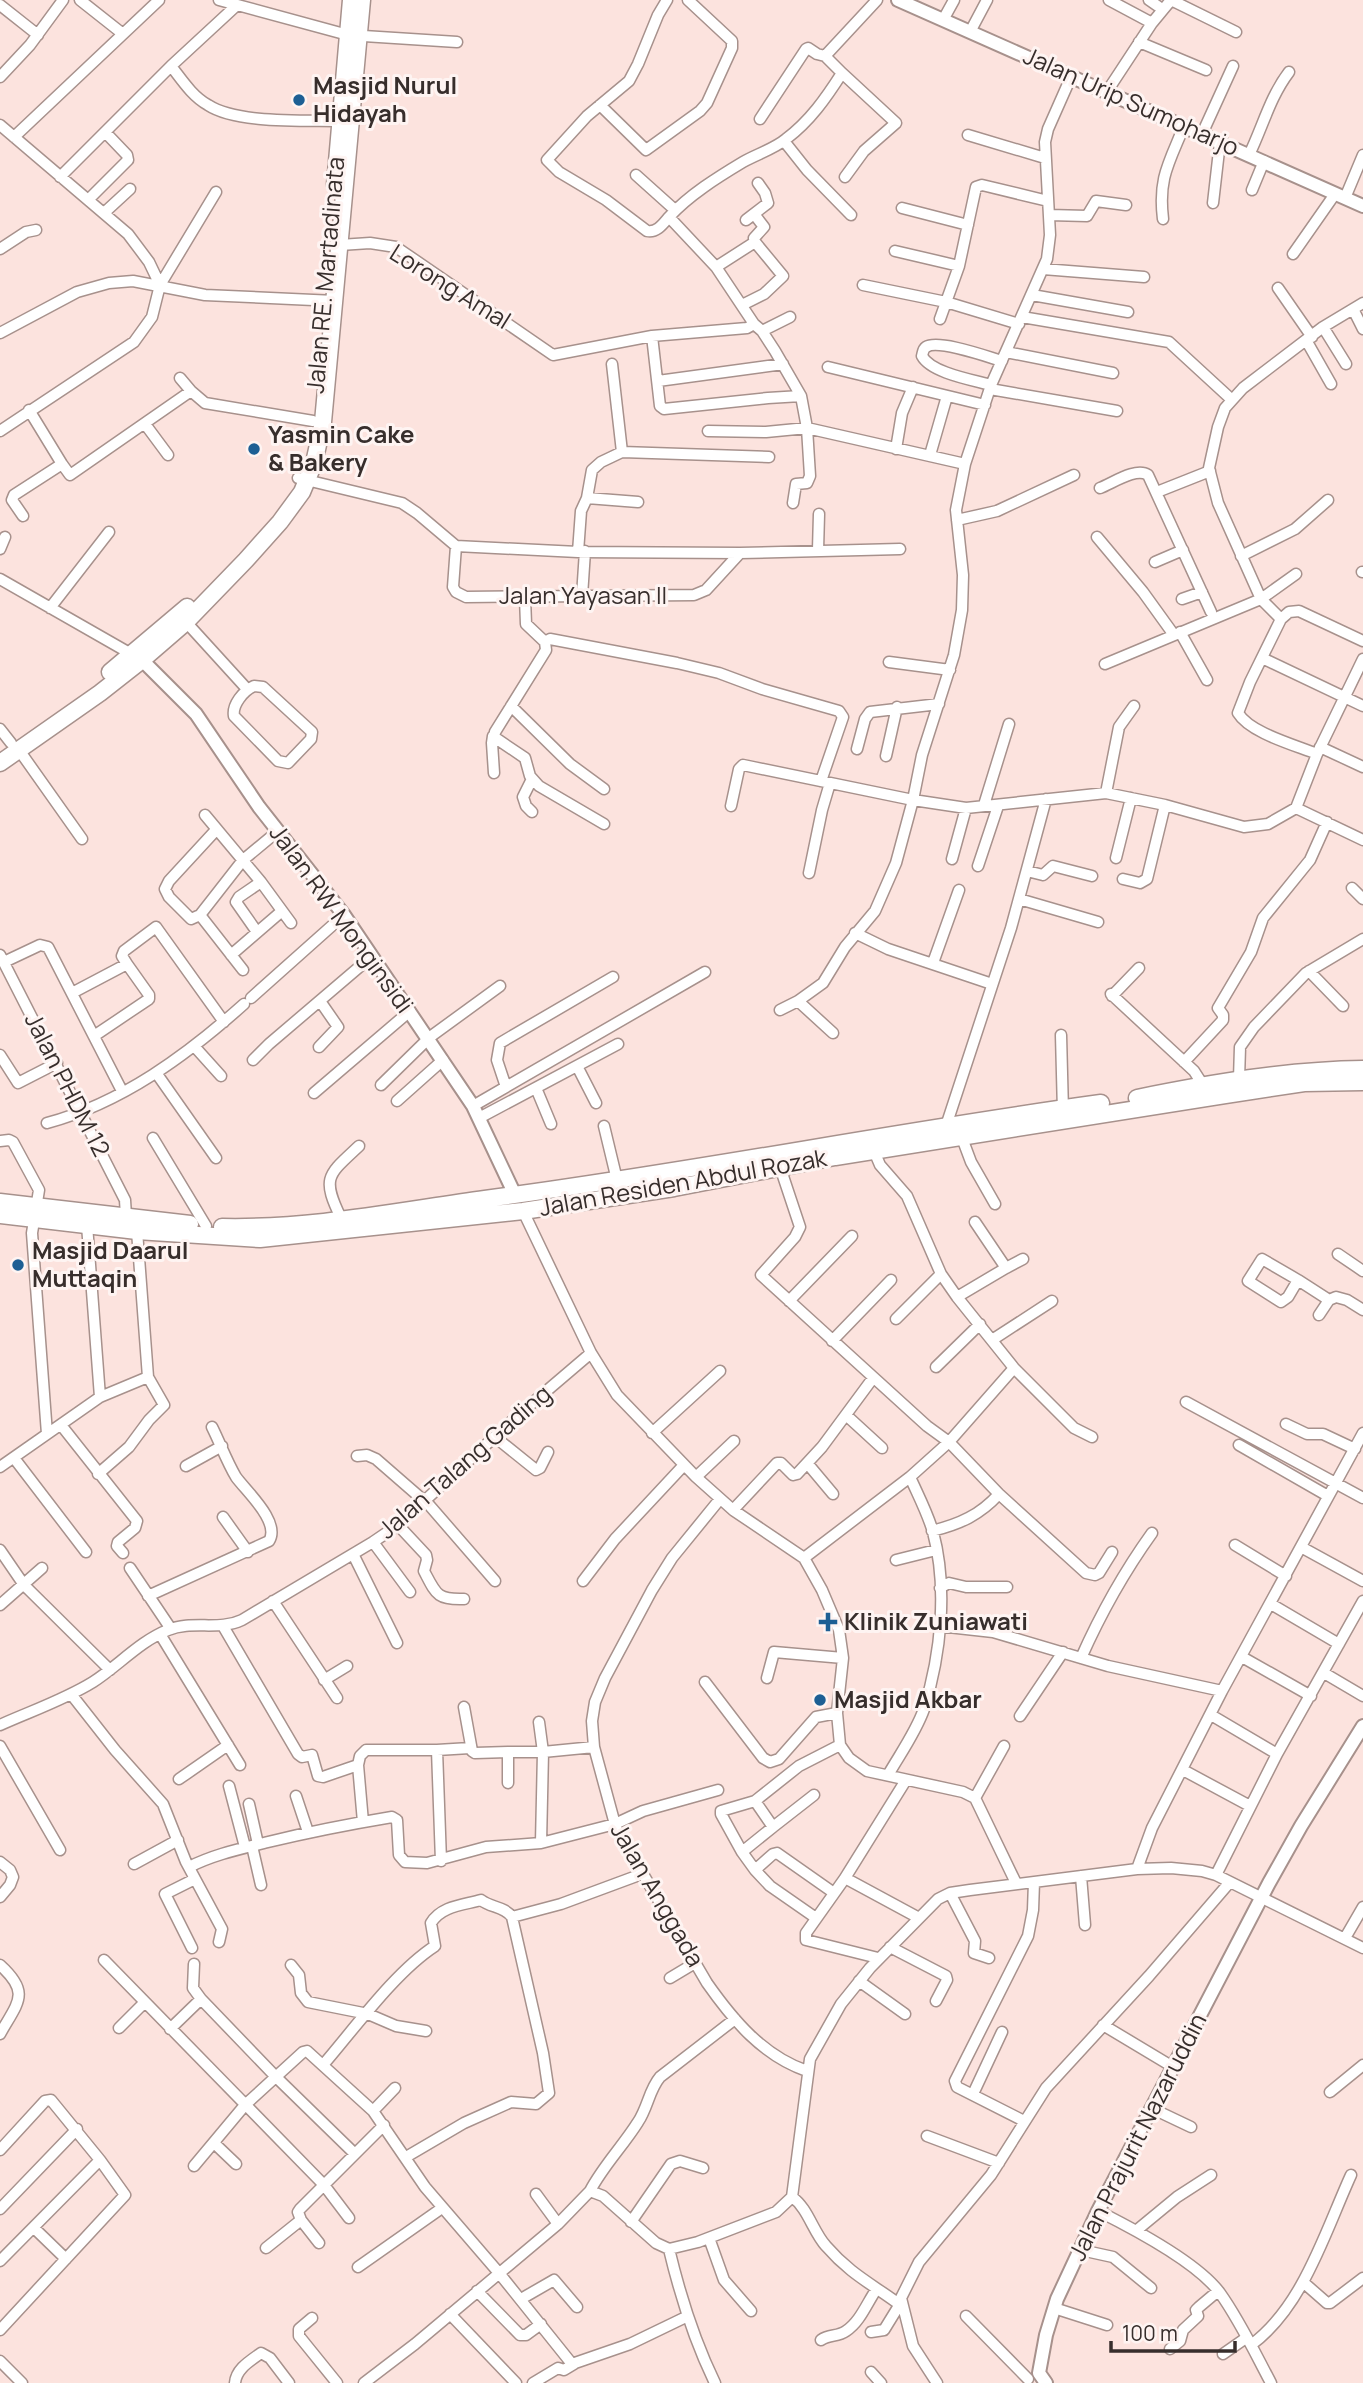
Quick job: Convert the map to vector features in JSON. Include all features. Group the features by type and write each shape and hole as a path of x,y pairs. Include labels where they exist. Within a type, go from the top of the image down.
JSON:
{"highway":[{"name":"Jalan RE. Martadinata","path":"302,480 330,301 341,121 354,35 351,0"},
{"path":"137,657 203,598 280,522 314,463 323,422 330,301 340,245 354,35 362,0"},
{"path":"0,763 10,747 186,622 203,598"},
{"name":"Jalan Residen Abdul Rozak","path":"0,1202 87,1224 137,1231 260,1240 523,1211 674,1188 780,1167 962,1138 1203,1085 1330,1069 1363,1069"},
{"name":"Jalan Residen Abdul Rozak","path":"0,1215 36,1213 126,1216 206,1226 282,1226 617,1180 946,1126 1304,1083 1363,1082"}],"street":[{"path":"2,71 38,35 63,0"},
{"path":"80,0 123,34"},
{"path":"15,137 159,0"},
{"path":"219,0 354,35 457,42"},
{"path":"667,0 629,81 547,159 559,172 606,200 644,230 655,231 672,213 743,162 784,141 821,106 842,73"},
{"path":"600,106 646,150 707,103 731,50 732,41 688,0"},
{"path":"825,55 877,0"},
{"name":"Jalan Urip Sumoharjo","path":"898,0 1363,206"},
{"path":"943,20 954,0"},
{"path":"970,32 987,0"},
{"path":"1109,0 1152,23"},
{"path":"1149,0 1162,9"},
{"path":"1105,93 1152,23 1171,0 1236,32"},
{"path":"0,5 38,35"},
{"path":"60,177 171,66 237,5"},
{"path":"1139,42 1206,70"},
{"path":"760,120 807,48 825,55 896,123 864,151 845,177"},
{"path":"171,66 200,100 219,111 256,118 341,121"},
{"path":"1202,134 1233,66"},
{"path":"1249,155 1267,116 1270,101 1289,72"},
{"path":"780,1010 798,1001 828,977 855,933 875,911 892,875 913,800 922,755 954,655 963,601 957,500 965,464 991,387 1049,251 1045,158 1048,130 1071,77"},
{"path":"0,125 105,212 134,242 149,262 160,285"},
{"path":"1163,219 1162,181 1184,126"},
{"path":"88,200 128,160 127,155 105,132"},
{"path":"968,135 1045,158"},
{"path":"784,141 807,170 851,215"},
{"path":"1213,203 1220,142"},
{"path":"1293,254 1340,196 1363,155"},
{"path":"1252,190 1264,161"},
{"path":"636,176 672,213 716,267 801,396 807,428 809,481 796,484 793,503"},
{"path":"742,305 764,293 783,276 755,242 754,238 764,228 750,217 768,202 758,183"},
{"path":"940,319 959,267 976,187 982,185 1048,201"},
{"path":"105,212 131,189"},
{"path":"0,430 134,342 152,317 160,285 216,192"},
{"path":"1049,215 1087,216 1097,201 1126,205"},
{"path":"902,208 968,225"},
{"path":"0,249 26,232 36,230"},
{"path":"716,267 755,242"},
{"name":"Lorong Amal","path":"340,245 380,244 396,247 555,355 604,343 652,336 758,328 790,317"},
{"path":"895,251 959,267"},
{"path":"1043,269 1144,277"},
{"path":"0,334 91,287 122,281 160,285 205,295 330,301"},
{"path":"863,285 1021,321 1169,342 1231,399"},
{"path":"1278,288 1309,339 1331,384"},
{"path":"1032,295 1128,312"},
{"path":"1281,619 1261,598 1218,503 1210,466 1220,417 1231,399 1323,327 1363,303"},
{"path":"1353,309 1363,329"},
{"path":"1323,327 1346,364"},
{"path":"652,336 660,406 666,410 801,396"},
{"path":"1113,373 940,344 928,346 923,350 922,356 925,362 934,368 991,387 1117,411"},
{"path":"612,363 622,452"},
{"path":"658,381 783,365"},
{"path":"828,367 985,405"},
{"path":"180,378 205,402 313,421"},
{"path":"896,449 902,413 913,387"},
{"path":"29,410 67,473 72,474 191,391"},
{"path":"930,455 947,396"},
{"path":"145,424 168,455"},
{"path":"708,431 766,432 807,428 965,464"},
{"path":"582,596 581,511 594,467 622,452 769,457"},
{"path":"23,516 12,500 14,495 62,464"},
{"path":"1157,492 1210,466"},
{"path":"1100,488 1143,472 1149,475 1211,612"},
{"path":"957,520 997,511 1073,475"},
{"path":"302,480 402,503 418,513 456,547"},
{"path":"587,498 638,502"},
{"path":"1241,556 1294,528 1328,499"},
{"path":"818,550 819,514"},
{"path":"50,608 109,532"},
{"path":"0,550 5,537"},
{"path":"1097,537 1177,633 1207,680"},
{"name":"Jalan Yayasan II","path":"740,552 706,590 698,594 635,597 466,597 456,592 453,583 456,547 581,552 900,549"},
{"path":"1155,562 1183,550"},
{"path":"1105,664 1261,598 1296,574"},
{"path":"0,579 137,657"},
{"path":"1182,599 1202,592"},
{"path":"494,773 493,736 545,652 545,642 526,624 525,598"},
{"path":"1363,641 1299,611 1289,612 1281,619 1238,713 1261,731 1363,767"},
{"path":"186,622 247,689"},
{"path":"545,642 550,639 677,663 719,673 762,689 839,711 843,717 825,782 809,873"},
{"name":"Jalan RW Monginsidi","path":"137,657 196,714 240,780 344,915 410,1012 431,1036 476,1112 515,1195"},
{"path":"1262,658 1363,706"},
{"path":"731,806 742,766 966,808 1106,793 1165,805 1249,828 1279,820 1296,808 1319,750 1363,659"},
{"path":"889,662 950,670"},
{"path":"258,685 263,687 312,730 311,739 288,763 278,761 234,716 234,706 247,689 258,685"},
{"path":"857,750 868,713 897,707 939,704"},
{"path":"511,706 570,764 604,789"},
{"path":"1106,793 1119,727 1134,706"},
{"path":"886,756 897,707"},
{"path":"984,806 1009,724"},
{"path":"0,729 10,747 82,839"},
{"path":"493,736 524,758 532,779 539,786 604,824"},
{"path":"532,779 523,796 526,806 532,812"},
{"path":"1116,858 1131,798"},
{"path":"946,1126 1019,899 1046,799"},
{"path":"1123,878 1140,883 1149,877 1165,805"},
{"path":"978,866 998,806"},
{"path":"952,859 966,808"},
{"path":"1296,808 1363,839"},
{"path":"205,815 291,923"},
{"path":"1184,1062 1223,1020 1218,1008 1251,952 1259,925 1310,860 1327,822"},
{"path":"216,830 169,881 165,889 189,918 194,919 200,915 243,860 278,831"},
{"path":"1027,871 1042,875 1053,866 1092,876"},
{"path":"257,932 236,902 261,882"},
{"path":"1352,888 1363,899"},
{"path":"935,964 934,960 959,890"},
{"path":"1019,899 1098,922"},
{"path":"231,955 282,911"},
{"path":"200,915 243,970"},
{"path":"47,1123 81,1111 157,1074 224,1022 344,915"},
{"path":"94,1036 149,999 149,995 122,956 124,951 156,927 224,1022"},
{"path":"855,933 888,949 992,984"},
{"path":"1239,1079 1240,1047 1275,1003 1309,971 1363,939"},
{"path":"2,958 44,945 49,949 122,1091"},
{"path":"253,1060 372,957"},
{"name":"Jalan PHDM 12","path":"2,958 125,1200 126,1216"},
{"path":"72,993 127,964"},
{"path":"1139,968 1111,995 1194,1071 1203,1085"},
{"path":"1309,971 1343,1006"},
{"path":"476,1112 506,1087 705,972"},
{"path":"506,1087 497,1060 500,1043 613,977"},
{"path":"381,1085 431,1036 500,986"},
{"path":"319,1047 338,1028 320,1001"},
{"path":"798,1001 833,1033"},
{"path":"314,1093 410,1012"},
{"path":"1061,1035 1063,1114"},
{"path":"476,1112 536,1088 618,1044"},
{"path":"194,1046 221,1076"},
{"path":"0,1055 18,1083 57,1063"},
{"path":"397,1101 443,1060"},
{"path":"577,1066 596,1103"},
{"path":"157,1074 216,1158"},
{"path":"536,1088 551,1124"},
{"path":"604,1126 617,1180"},
{"path":"153,1138 206,1226"},
{"path":"962,1138 971,1162 995,1204"},
{"path":"0,1141 13,1142 38,1186 32,1233 47,1434"},
{"path":"341,1218 330,1192 329,1182 336,1168 359,1146"},
{"path":"874,1151 880,1164 909,1200 941,1274 957,1297 1014,1368 1074,1428 1092,1437"},
{"path":"780,1167 799,1221 799,1230 761,1275 927,1426 950,1442 999,1494 1089,1574 1098,1573 1112,1552"},
{"path":"523,1211 591,1353 617,1395 720,1499 804,1558 822,1590 839,1630 843,1658 837,1713 840,1745 856,1765 867,1771 962,1792 975,1798 1016,1883"},
{"path":"975,1222 1006,1268"},
{"path":"87,1224 100,1397"},
{"path":"98,1474 128,1447 163,1407 164,1401 148,1377 137,1231"},
{"path":"789,1301 852,1236"},
{"path":"1338,1254 1363,1271"},
{"path":"957,1297 1023,1259"},
{"path":"1298,1280 1288,1297 1281,1302 1248,1280 1262,1259 1298,1280 1329,1300"},
{"path":"896,1319 941,1274"},
{"path":"832,1341 891,1280"},
{"path":"1319,1315 1329,1300 1336,1297 1341,1297 1363,1310"},
{"path":"992,1340 1052,1301"},
{"path":"936,1367 980,1324"},
{"name":"Jalan Talang Gading","path":"0,1725 71,1694 170,1629 223,1626 242,1620 373,1542 425,1502 591,1353"},
{"path":"804,1558 910,1477 950,1442 1014,1368"},
{"path":"652,1433 720,1371"},
{"path":"0,1466 100,1397 148,1377"},
{"path":"733,1510 777,1463 782,1463 794,1475 807,1463 873,1378"},
{"path":"1186,1402 1363,1498"},
{"path":"846,1415 883,1448"},
{"path":"1286,1424 1307,1434 1323,1434 1355,1449"},
{"path":"61,1425 137,1521 135,1528 118,1542 117,1546 123,1553"},
{"path":"148,1596 270,1541 273,1532 254,1496 236,1476 212,1427"},
{"path":"1137,1869 1152,1828 1222,1692 1363,1433"},
{"path":"495,1437 536,1470 540,1468 548,1452"},
{"path":"696,1477 734,1441"},
{"path":"1239,1445 1328,1496"},
{"path":"186,1466 222,1446"},
{"path":"357,1456 367,1455 376,1459 425,1502 495,1581"},
{"path":"13,1458 86,1552"},
{"path":"807,1463 833,1494"},
{"path":"583,1581 615,1539 684,1465"},
{"path":"888,1775 923,1710 937,1651 939,1626 940,1588 936,1550 932,1531 910,1477"},
{"path":"932,1531 972,1517 987,1507 999,1494"},
{"name":"Jalan Anggada","path":"720,1499 662,1572 605,1678 593,1712 594,1746 615,1824 695,1963 735,2019 755,2040 775,2057 807,2071"},
{"path":"223,1517 248,1552"},
{"path":"398,1525 426,1555 424,1571 440,1596 447,1600 464,1599"},
{"path":"1081,1658 1095,1625 1118,1584 1152,1533"},
{"path":"373,1542 410,1592"},
{"path":"1235,1545 1286,1576"},
{"path":"1301,1547 1363,1581"},
{"path":"0,1550 24,1585 110,1670"},
{"path":"896,1560 936,1550"},
{"path":"353,1554 397,1643"},
{"path":"0,1605 42,1568"},
{"path":"130,1568 170,1629"},
{"path":"940,1588 949,1583 967,1587 1007,1587"},
{"path":"273,1601 337,1698"},
{"path":"1216,1875 1277,1754 1363,1601"},
{"path":"1271,1604 1339,1644"},
{"path":"223,1626 299,1754 302,1757 312,1756 317,1776 323,1777 358,1765"},
{"path":"939,1626 993,1632 1108,1666 1222,1692"},
{"path":"160,1634 240,1765"},
{"path":"767,1678 774,1652 843,1658"},
{"path":"1020,1716 1063,1652"},
{"path":"1242,1657 1311,1696"},
{"path":"324,1679 347,1665"},
{"path":"1324,1673 1363,1696"},
{"path":"705,1682 769,1762 779,1759 816,1717 837,1713"},
{"path":"71,1694 114,1750 163,1804 189,1867 222,1929 219,1942"},
{"path":"464,1707 470,1748 475,1753 543,1752 594,1746"},
{"path":"1211,1715 1277,1754"},
{"path":"539,1723 543,1752 541,1843"},
{"name":"Jalan Prajurit Nazaruddin","path":"1033,2379 1054,2308 1098,2211 1300,1826 1363,1726"},
{"path":"179,1779 228,1745"},
{"path":"816,1918 770,1886 755,1870 721,1814 722,1811 755,1801 799,1766 840,1745"},
{"path":"0,1746 60,1850"},
{"path":"975,1798 1004,1746"},
{"path":"363,1822 358,1765 362,1753 366,1750 437,1751 470,1748"},
{"path":"437,1751 441,1861"},
{"path":"508,1752 509,1783"},
{"path":"1183,1770 1250,1806"},
{"path":"878,1958 808,1941 805,1936 906,1780"},
{"path":"229,1786 252,1846"},
{"path":"189,1867 212,1856 308,1832 394,1817 397,1820 399,1856 402,1860 412,1864 441,1861 486,1847 541,1843 615,1824 643,1811 718,1790"},
{"path":"742,1852 814,1795"},
{"path":"296,1796 308,1832"},
{"path":"755,1801 773,1827"},
{"path":"248,1804 252,1846 261,1885"},
{"path":"134,1864 178,1840"},
{"path":"755,1870 776,1853 834,1892"},
{"path":"0,1862 10,1870 13,1877 0,1897"},
{"path":"590,2191 603,2196 662,2247 669,2249 709,2238 776,2212 792,2197 807,2071 825,2030 878,1958 938,1899 950,1893 1137,1869 1202,1871 1216,1875 1363,1948"},
{"path":"512,1917 561,1904 642,1874"},
{"path":"1081,1876 1085,1924"},
{"path":"845,1878 919,1918"},
{"path":"192,1948 165,1894 195,1879"},
{"path":"1024,2121 957,2087 955,2081 1028,1936 1034,1882"},
{"path":"937,2383 913,2346 901,2306 904,2289 919,2262 999,2163 1046,2088 1230,1882"},
{"path":"950,1893 976,1943 974,1953 989,1958"},
{"path":"323,2064 420,1956 435,1947 431,1923 438,1914 481,1900 491,1907 504,1909 512,1917 550,2093 536,2104 511,2102 464,2123 406,2157"},
{"path":"1345,1938 1363,1907"},
{"path":"890,1947 946,1976 947,1980 936,2001"},
{"path":"104,1960 324,2185 349,2218"},
{"path":"670,1978 695,1963"},
{"path":"194,1964 193,1988 201,1999 355,2154"},
{"path":"0,1965 12,1976 19,1989 17,2004 0,2034"},
{"path":"291,1965 299,1975 301,1993 308,2002 368,2014 396,2026 426,2031"},
{"path":"859,1981 905,2014"},
{"path":"170,2029 201,1999"},
{"path":"119,2028 145,2002"},
{"path":"364,2383 558,2224 590,2191 599,2174 639,2121 653,2085 735,2019"},
{"path":"1104,2025 1173,2067"},
{"path":"973,2094 1002,2032"},
{"path":"194,2166 246,2105 305,2051 323,2064 373,2111 425,2187 521,2299 568,2361 574,2364"},
{"path":"1330,2092 1363,2065"},
{"path":"373,2111 395,2088"},
{"path":"0,2150 47,2100 53,2101 77,2129 125,2196 0,2330"},
{"path":"1152,2108 1191,2127"},
{"path":"319,2243 298,2212 384,2125"},
{"path":"0,2209 77,2129"},
{"path":"927,2136 999,2163"},
{"path":"214,2143 236,2164"},
{"path":"1,2259 100,2160"},
{"path":"631,2222 671,2164 680,2161 702,2168"},
{"path":"1137,2230 1177,2197 1211,2175"},
{"path":"1223,2354 1249,2342 1279,2320 1303,2282 1352,2175"},
{"path":"536,2194 558,2224"},
{"path":"792,2197 799,2202 823,2243 876,2290 901,2306"},
{"path":"358,2267 442,2208"},
{"path":"1098,2211 1137,2230 1199,2273 1219,2291 1270,2383"},
{"path":"266,2248 301,2220"},
{"path":"34,2228 66,2259"},
{"path":"709,2238 724,2280 751,2311"},
{"path":"669,2249 678,2289 715,2383"},
{"path":"1081,2250 1113,2257 1151,2288"},
{"path":"1303,2282 1330,2303 1363,2278"},
{"path":"521,2299 554,2280 577,2308"},
{"path":"821,2340 827,2335 840,2334 850,2328 876,2290"},
{"path":"477,2291 520,2335 526,2335 541,2324"},
{"path":"1170,2349 1180,2341 1183,2330 1198,2316 1196,2310 1219,2291"},
{"path":"871,2332 884,2330 901,2306"},
{"path":"1054,2308 1107,2325"},
{"path":"450,2314 516,2383"},
{"path":"533,2383 558,2368 564,2370 630,2344 688,2316"},
{"path":"966,2316 1033,2379"},
{"path":"312,2318 299,2329 299,2336 337,2383"},
{"path":"235,2383 236,2375 261,2353 270,2358 289,2383"},
{"path":"0,2361 21,2383"},
{"path":"871,2372 881,2383"}],"place":[{"name":"Masjid Nurul Hidayah","path":"299,100"},
{"name":"Yasmin Cake & Bakery","path":"254,449"},
{"name":"Masjid Daarul Muttaqin","path":"18,1265"},
{"name":"Klinik Zuniawati","path":"828,1622"},
{"name":"Masjid Akbar","path":"820,1700"}]}
